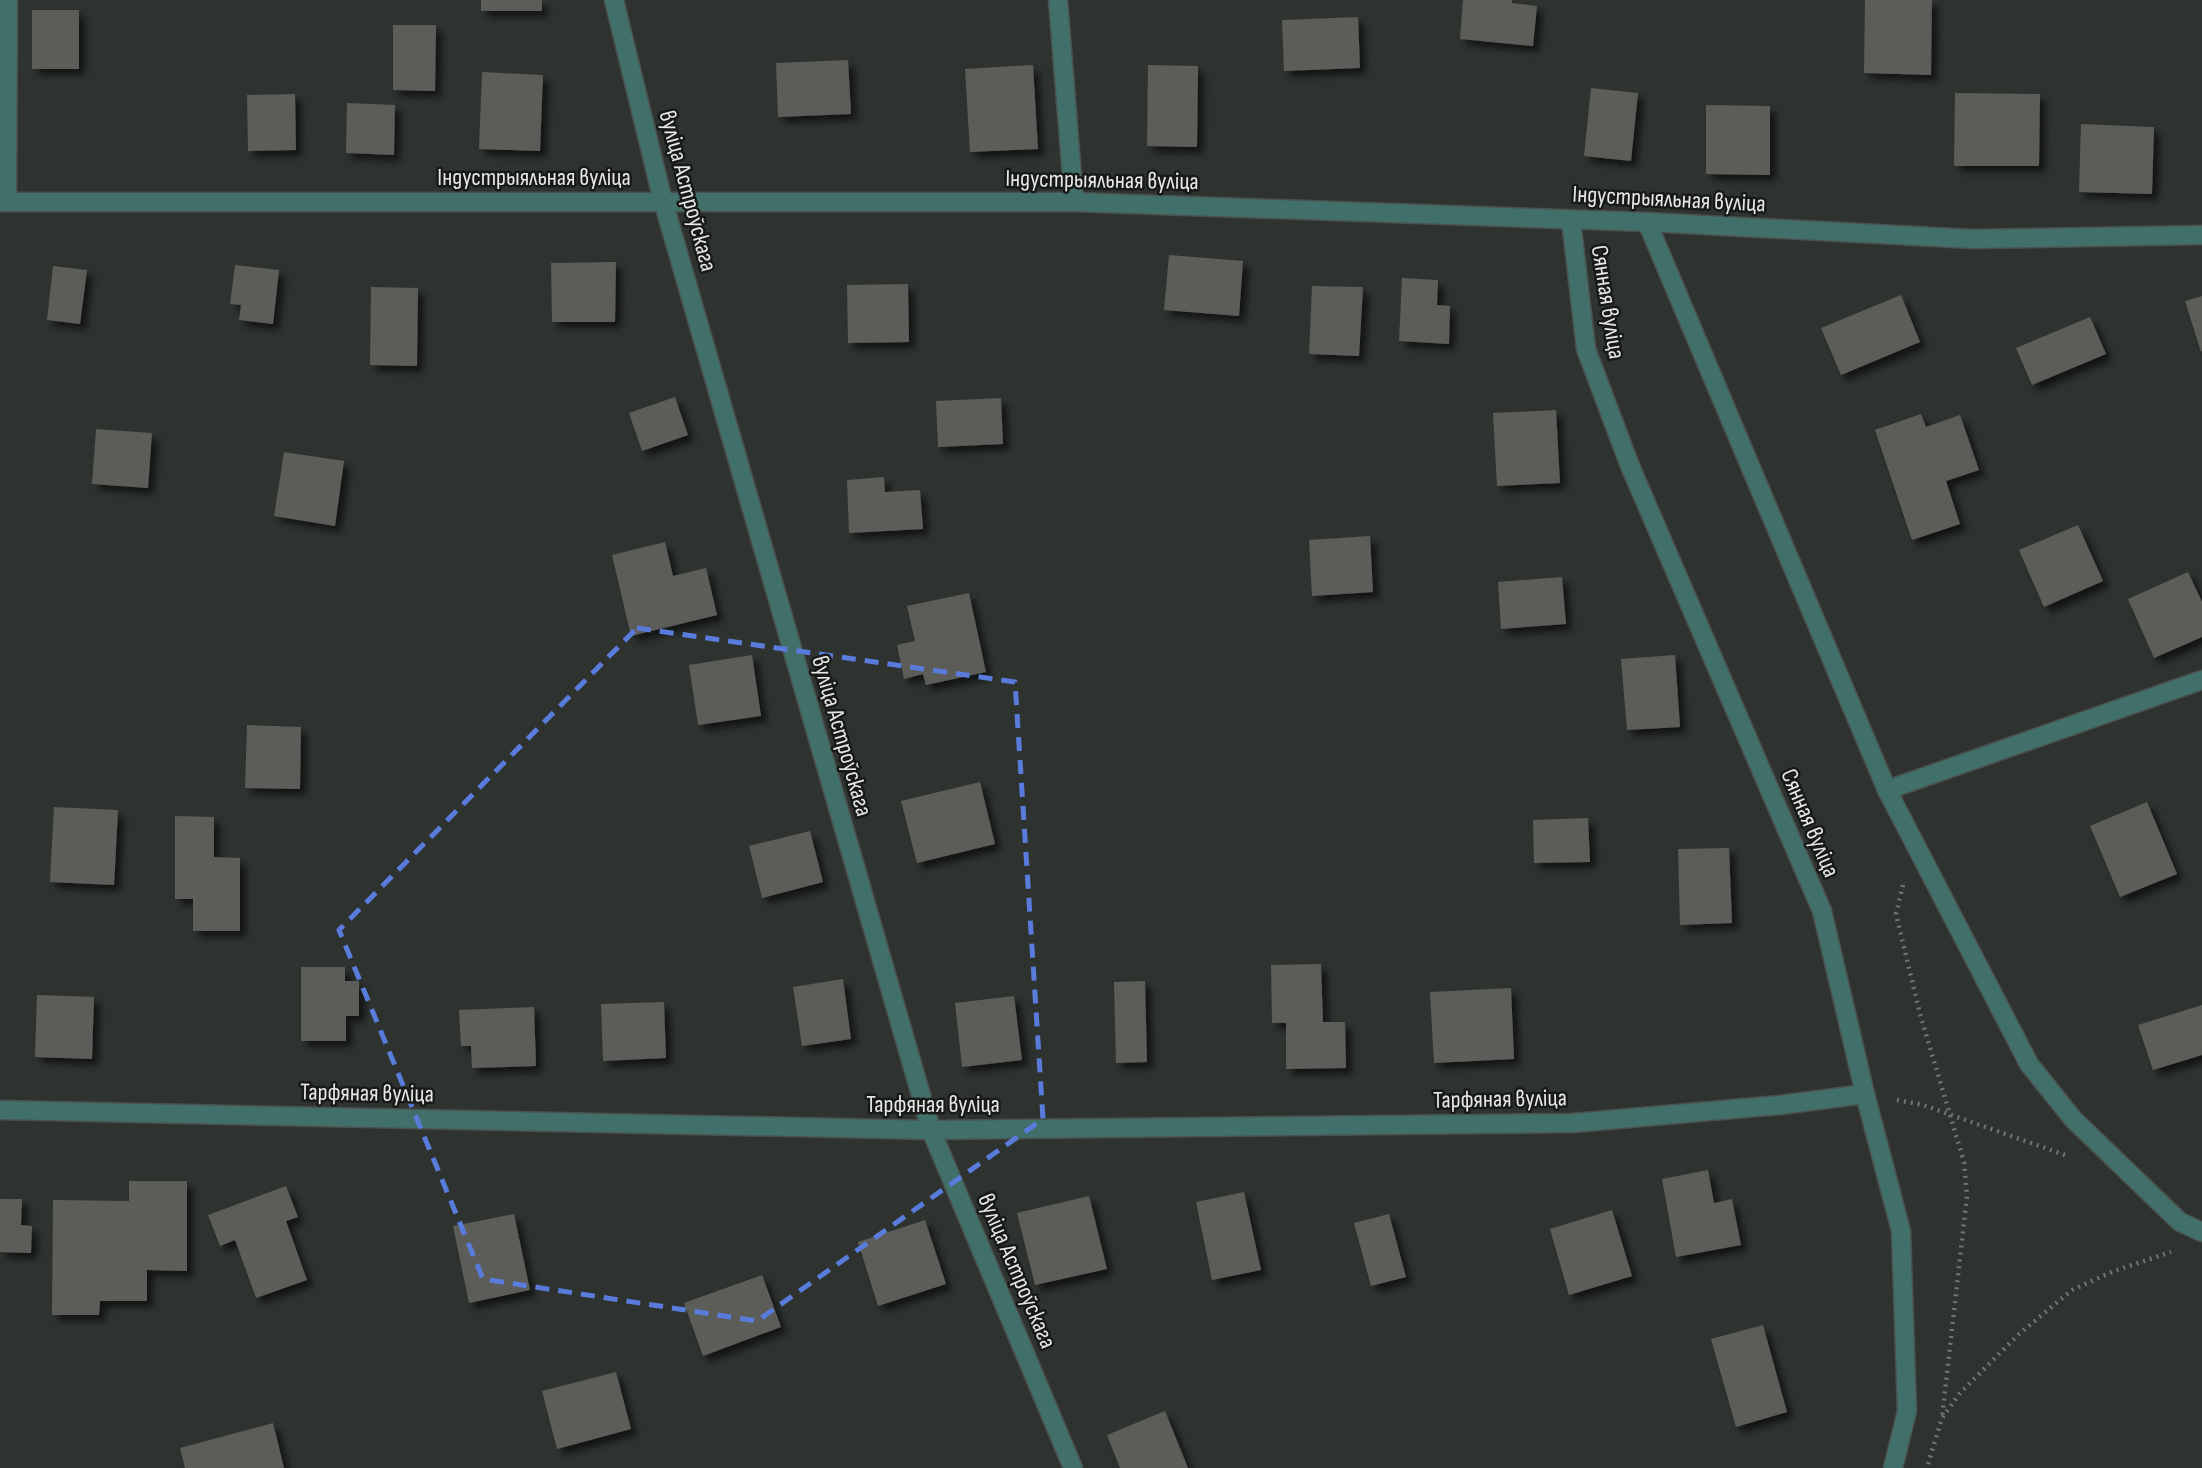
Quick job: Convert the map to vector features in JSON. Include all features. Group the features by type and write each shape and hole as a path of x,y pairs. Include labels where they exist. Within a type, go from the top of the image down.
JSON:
{"street":[{"path":"4,202 8,0"},
{"name":"вуліца Астроўскага","path":"614,0 663,201 931,1130 1073,1468"},
{"path":"1058,0 1074,202"},
{"name":"Індустрыяльная вуліца","path":"4,202 1074,202 1647,222 1973,239 2202,235"},
{"name":"Сянная вуліца","path":"1570,220 1586,349 1630,466 1822,911 1865,1094 1901,1231 1907,1411 1893,1468"},
{"path":"1647,222 1887,790 2029,1064 2073,1119 2180,1222 2202,1232"},
{"path":"1887,790 2202,680"},
{"name":"Тарфяная вуліца","path":"0,1110 931,1130 1573,1123 1780,1105 1865,1094"}],"path":[{"path":"1920,852 1901,888 1896,914 1920,1014 1964,1161 1967,1196 1942,1418 1926,1468"},
{"path":"1865,1094 1923,1105 2081,1160"},
{"path":"1942,1418 1960,1393 2009,1344 2072,1290 2114,1271 2181,1248"}],"highlighted area":[{"path":"637,628 1015,682 1043,1119 757,1321 483,1279 339,930"}],"building":[{"path":"481,0 542,0 542,11 481,11"},
{"path":"1463,0 1512,0 1512,3 1537,6 1533,46 1460,39"},
{"path":"1865,0 1932,0 1931,75 1864,73"},
{"path":"32,10 79,10 79,69 32,69"},
{"path":"1358,17 1360,68 1284,71 1282,20"},
{"path":"393,25 436,25 435,91 393,90"},
{"path":"848,60 851,114 778,117 776,63"},
{"path":"1033,65 1038,149 970,152 965,69"},
{"path":"1148,65 1198,66 1197,147 1147,146"},
{"path":"482,72 543,75 540,151 479,149"},
{"path":"1591,88 1638,93 1631,161 1584,156"},
{"path":"1955,93 2040,94 2039,166 1954,166"},
{"path":"295,94 296,150 248,151 247,95"},
{"path":"347,103 395,105 394,155 346,153"},
{"path":"1706,105 1770,106 1770,175 1706,174"},
{"path":"2081,124 2154,127 2152,194 2079,192"},
{"path":"1169,255 1243,261 1239,316 1164,310"},
{"path":"616,262 615,322 552,322 551,263"},
{"path":"235,265 279,270 273,324 239,320 241,305 230,304"},
{"path":"53,266 87,270 80,324 47,320"},
{"path":"1402,278 1438,280 1437,305 1450,306 1449,344 1399,341"},
{"path":"908,284 909,342 848,343 847,285"},
{"path":"1312,286 1363,287 1359,356 1309,354"},
{"path":"371,287 418,288 417,366 370,365"},
{"path":"1901,295 1920,342 1841,375 1821,328"},
{"path":"2202,296 2202,351 2201,352 2185,301"},
{"path":"2090,317 2106,354 2032,385 2016,348"},
{"path":"675,397 688,435 642,451 629,413"},
{"path":"1001,398 1003,444 938,447 936,401"},
{"path":"1556,410 1560,483 1497,486 1493,413"},
{"path":"1921,414 1926,427 1960,415 1979,470 1946,481 1960,524 1912,540 1875,430"},
{"path":"96,429 152,433 148,488 92,484"},
{"path":"284,452 344,461 335,526 274,516"},
{"path":"884,477 885,492 920,490 923,529 849,533 847,480"},
{"path":"2078,525 2103,581 2044,607 2019,550"},
{"path":"1370,536 1373,592 1312,596 1309,540"},
{"path":"665,542 673,576 706,568 717,615 631,636 612,555"},
{"path":"2188,572 2202,602 2202,637 2154,658 2128,599"},
{"path":"1562,577 1566,624 1501,629 1498,582"},
{"path":"969,593 986,672 926,685 923,674 904,679 897,645 915,641 907,606"},
{"path":"752,655 761,716 698,725 689,665"},
{"path":"1675,655 1680,727 1627,730 1621,659"},
{"path":"247,725 301,727 300,789 245,788"},
{"path":"980,782 995,844 917,863 901,801"},
{"path":"2147,802 2177,874 2120,897 2090,826"},
{"path":"54,807 118,810 114,885 50,882"},
{"path":"175,816 214,817 214,857 240,858 240,931 193,931 193,899 175,899"},
{"path":"1588,818 1590,862 1534,863 1533,820"},
{"path":"810,831 823,882 762,898 749,846"},
{"path":"1729,848 1732,923 1680,925 1678,849"},
{"path":"1321,964 1323,1022 1345,1022 1346,1068 1286,1069 1286,1023 1272,1023 1271,965"},
{"path":"301,967 345,967 345,981 359,981 359,1016 346,1016 346,1041 301,1041"},
{"path":"843,979 851,1039 802,1046 793,987"},
{"path":"1145,981 1147,1062 1116,1063 1114,982"},
{"path":"1511,988 1514,1059 1434,1063 1430,992"},
{"path":"37,995 94,997 92,1059 35,1057"},
{"path":"1014,996 1022,1060 962,1067 955,1003"},
{"path":"664,1002 666,1058 603,1061 601,1004"},
{"path":"2202,1005 2202,1055 2153,1070 2138,1025"},
{"path":"534,1007 536,1066 472,1068 471,1046 461,1046 459,1010"},
{"path":"1708,1170 1714,1203 1732,1199 1741,1245 1676,1257 1662,1179"},
{"path":"129,1181 187,1181 187,1271 147,1270 147,1301 100,1301 99,1315 52,1315 53,1200 129,1201"},
{"path":"286,1186 298,1217 286,1221 307,1280 256,1298 235,1240 220,1246 208,1215"},
{"path":"1244,1192 1261,1270 1212,1280 1196,1202"},
{"path":"1089,1196 1107,1269 1035,1285 1017,1213"},
{"path":"0,1199 22,1199 21,1225 32,1226 31,1253 0,1252"},
{"path":"1612,1210 1632,1276 1569,1295 1550,1229"},
{"path":"514,1214 530,1290 469,1303 453,1226"},
{"path":"1389,1214 1406,1277 1371,1286 1354,1223"},
{"path":"925,1220 946,1284 878,1306 858,1242"},
{"path":"762,1275 781,1327 703,1356 684,1303"},
{"path":"1763,1325 1787,1412 1736,1427 1711,1339"},
{"path":"616,1372 631,1429 557,1449 542,1391"},
{"path":"1165,1411 1188,1468 1120,1468 1107,1435"},
{"path":"273,1423 284,1468 185,1468 180,1448"}]}
